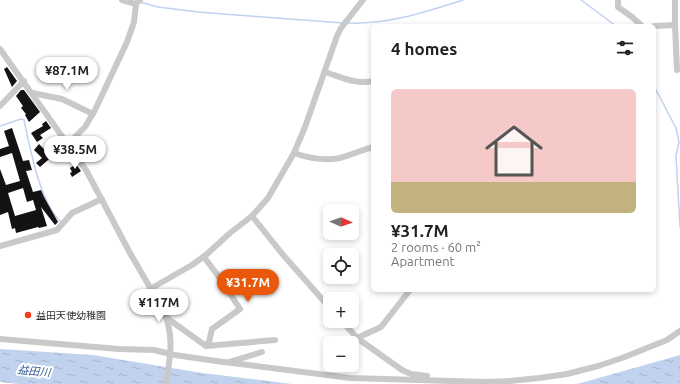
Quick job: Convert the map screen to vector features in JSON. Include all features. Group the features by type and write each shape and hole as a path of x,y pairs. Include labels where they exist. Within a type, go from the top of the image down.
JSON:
{"street":[{"path":"68,144 85,126 92,114 127,42 134,22 138,2 122,0"},
{"path":"150,289 204,257 230,233 252,216 268,198 294,153 326,72 332,48 339,32 363,0"},
{"path":"618,0 618,7 640,24"},
{"path":"675,0 677,70"},
{"path":"656,26 675,25"},
{"path":"0,50 24,81 86,170 167,318 171,341 166,384"},
{"path":"326,72 357,82 364,83 371,81"},
{"path":"0,106 24,81"},
{"path":"32,93 62,99 92,114"},
{"path":"294,153 318,159 340,158 362,149 371,147"},
{"path":"0,246 57,230 72,214 102,199"},
{"path":"252,216 284,256 323,300"},
{"path":"204,257 240,309 212,329 209,342 206,346"},
{"path":"359,337 381,327 394,313 409,292"},
{"path":"167,318 206,346 275,340"},
{"path":"348,328 355,336"},
{"path":"0,339 119,349 149,349 170,355 225,363 350,378 442,380 456,382 510,381 567,374 622,358 667,340 680,331"},
{"path":"359,339 411,374 437,377 442,380"},
{"path":"225,363 262,352"}],"water":[{"name":"益田川","path":"0,349 93,355 202,373 292,384 18,384 0,382"},
{"path":"680,355 680,384 576,384 581,383"}],"building":[{"path":"7,67 17,81 12,87 4,69"},
{"path":"21,90 24,90 40,112 29,122 25,115 26,114 21,108 23,106 16,96"},
{"path":"46,121 51,128 40,135 43,138 37,142 31,133 43,126 42,124"},
{"path":"12,128 23,161 29,160 32,170 26,171 33,192 41,190 58,222 55,225 41,207 47,226 16,233 15,228 12,229 8,212 0,215 0,169 6,185 20,181 12,153 0,157 0,149 9,146 4,131","holes":["23,188 27,202 33,200 36,210 15,216 8,193"]},
{"path":"59,143 71,157 62,162 56,153 40,167 36,163 42,158 34,150 39,144 48,153"},
{"path":"76,164 81,171 72,177 70,168"}],"waterway":[{"path":"347,23 391,20 463,0"},
{"path":"581,0 613,24"},
{"path":"140,2 158,7 198,12 343,23"},
{"path":"656,90 676,128 679,142 676,156 680,227"},
{"path":"0,126 21,119 24,120 33,160 42,189 47,202 61,222"}],"place":[{"name":"益田天使幼稚園","path":"28,315"}]}
